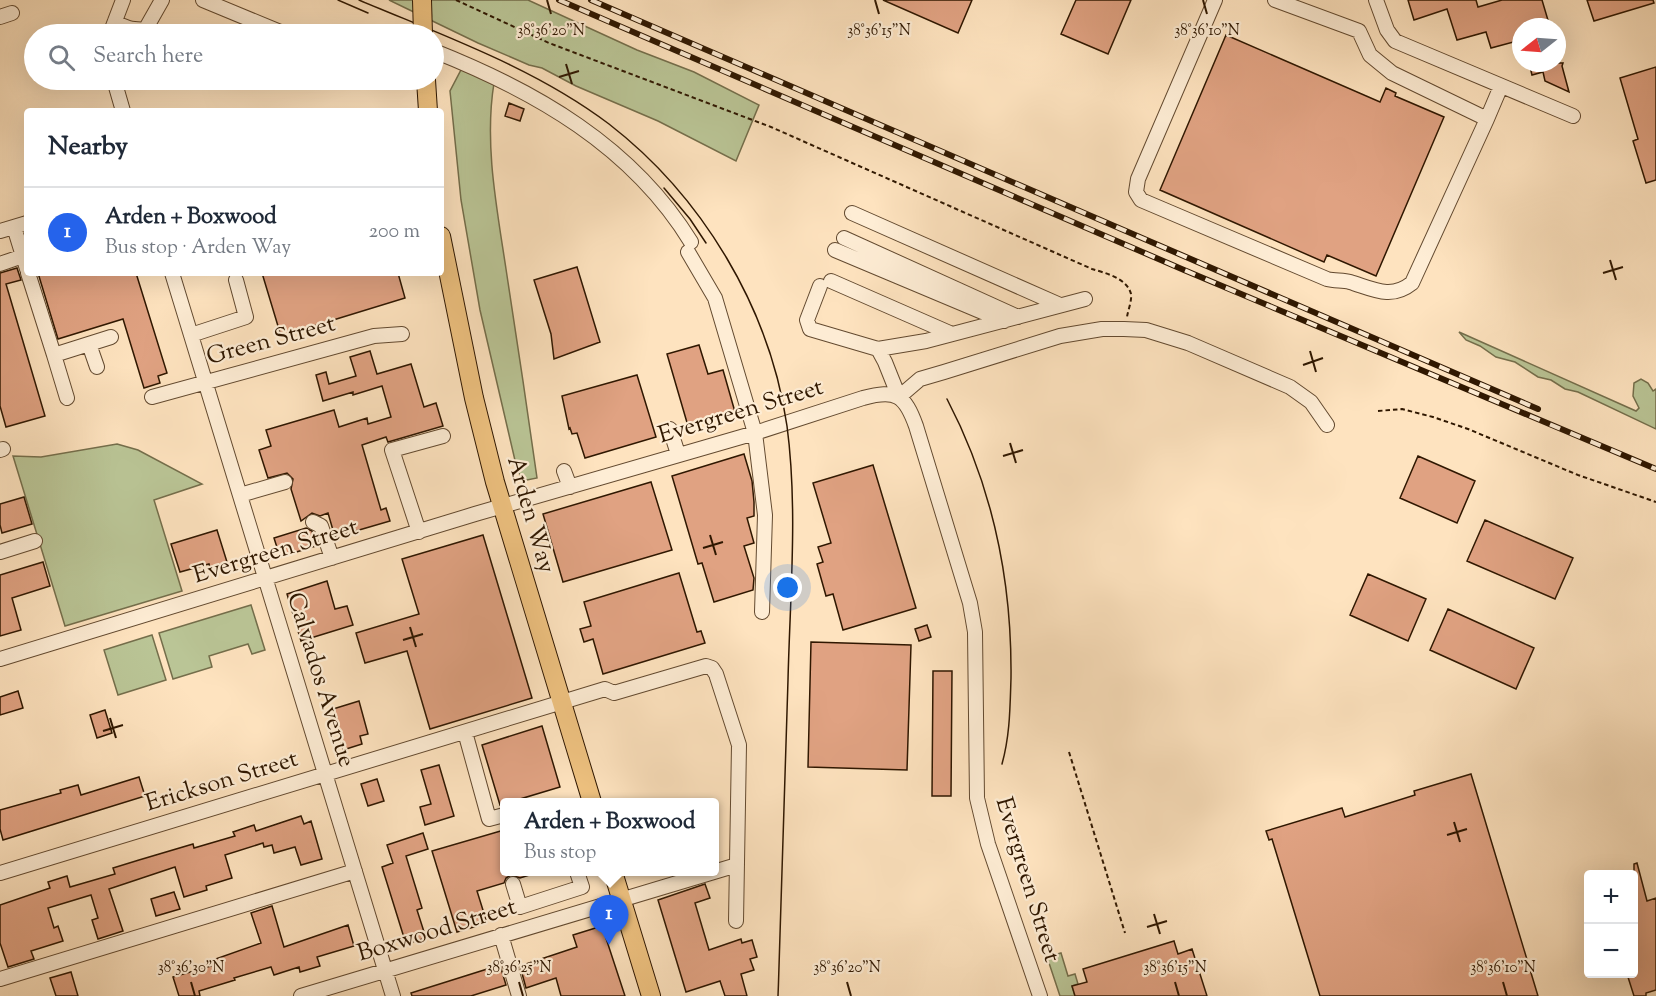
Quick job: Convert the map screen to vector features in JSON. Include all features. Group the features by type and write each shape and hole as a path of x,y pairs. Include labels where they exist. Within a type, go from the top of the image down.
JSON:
{"main road":[{"path":"422,0 423,24"},
{"path":"427,90 428,108"},
{"name":"Arden Way","path":"444,251 474,398 502,508 590,798"},
{"path":"613,876 651,996"}],"street":[{"path":"114,24 123,0"},
{"path":"148,24 159,0"},
{"path":"203,0 261,24"},
{"path":"1215,0 1138,179 1136,192 1141,200 1327,279 1347,281 1378,292 1394,293 1412,283 1501,86"},
{"path":"1275,0 1359,31 1370,55 1392,73 1486,119"},
{"path":"1376,0 1390,36 1395,41 1573,116"},
{"path":"1359,31 1382,18"},
{"path":"115,21 120,24"},
{"path":"444,55 480,69 530,96 595,136 639,177 679,223 715,298 755,432 765,515 762,612"},
{"path":"117,90 122,108"},
{"path":"852,213 1060,305"},
{"path":"0,231 20,225 24,255"},
{"path":"844,238 1018,317"},
{"path":"835,250 1004,321"},
{"path":"0,264 24,262"},
{"path":"29,276 67,398"},
{"name":"Calvados Avenue","path":"173,276 393,996"},
{"path":"191,335 246,317 236,280"},
{"path":"952,334 826,283 807,320 810,329 878,349 926,342 1085,299"},
{"path":"878,349 899,397 920,379 927,376 1060,336 1102,329 1146,330 1180,340 1290,387 1311,402 1327,424"},
{"name":"Green Street","path":"152,398 374,336 402,334"},
{"path":"54,355 111,337"},
{"path":"89,344 97,367"},
{"name":"Evergreen Street","path":"0,659 878,394 894,394 909,407 916,426 970,603 975,632 977,798 988,844 1040,996"},
{"path":"669,429 678,454"},
{"path":"418,532 392,450 443,436"},
{"path":"564,471 570,487"},
{"path":"240,495 285,482"},
{"path":"313,522 321,525 332,558"},
{"path":"0,552 35,541"},
{"name":"Erickson Street","path":"0,873 605,689 614,693 706,666 712,668 716,674 739,746 737,865"},
{"path":"465,732 489,819 500,816"},
{"path":"736,921 737,865"},
{"name":"Boxwood Street","path":"719,870 737,865"},
{"path":"0,979 355,871"},
{"path":"513,884 520,907 582,887 578,876"},
{"name":"Boxwood Street","path":"301,996 701,876"},
{"path":"536,902 542,922"},
{"path":"501,935 519,996"}],"path":[{"path":"456,0 549,43 771,128 1092,269 1115,276 1128,288 1131,295 1124,329"},
{"path":"1378,411 1402,409 1433,417 1468,429 1578,475 1656,502"},
{"path":"1070,753 1125,933"}],"green space":[{"path":"389,0 528,0 637,50 694,72 759,105 736,161 658,121 576,86 542,68 529,65 478,43 444,27 444,24 439,24"},
{"path":"462,68 494,83 490,129 493,176 537,478 527,480 521,477 517,469 480,310 461,200 450,91"},
{"path":"1459,332 1636,411 1639,408 1633,396 1634,383 1641,379 1648,383 1653,391 1656,389 1656,429 1578,392 1565,389 1551,380 1538,377 1515,362 1496,357 1466,340"},
{"path":"117,444 138,450 202,484 154,500 182,591 65,626 13,456 41,457"},
{"path":"251,605 265,650 252,654 248,644 209,656 212,667 173,679 159,633"},
{"path":"152,635 166,680 118,695 104,650"},
{"path":"1061,953 1068,976 1075,974 1078,984 1072,986 1075,996 1060,996 1047,957"}],"building":[{"path":"883,0 972,0 958,33"},
{"path":"1076,0 1131,0 1108,54 1061,34"},
{"path":"1408,0 1476,0 1478,7 1502,0 1542,0 1547,18 1512,18 1512,42 1491,48 1486,32 1457,40 1447,9 1414,20"},
{"path":"1587,0 1653,0 1654,3 1594,21"},
{"path":"1226,35 1380,102 1386,88 1396,93 1395,96 1444,117 1376,276 1327,255 1324,262 1160,190"},
{"path":"1656,67 1656,180 1646,183 1633,141 1638,139 1620,78"},
{"path":"1543,72 1564,72 1569,92 1545,81"},
{"path":"509,103 524,109 520,121 505,116"},
{"path":"577,267 600,342 554,359 551,334 534,280"},
{"path":"17,268 21,280 6,284 45,416 6,427 0,406 0,273"},
{"path":"39,276 137,276 167,373 158,376 160,383 144,388 123,319 58,339"},
{"path":"263,276 399,276 405,298 281,336"},
{"path":"699,345 708,374 723,370 735,412 688,426 667,354"},
{"path":"370,351 377,374 411,364 424,407 436,403 443,426 388,442 386,437 362,445 381,510 386,508 390,521 335,537 328,513 320,516 312,513 301,521 291,489 293,479 287,473 268,478 259,450 271,446 266,430 334,410 339,427 367,418 368,424 391,417 382,386 323,401 316,375 326,372 329,384 356,376 350,357"},
{"path":"637,375 656,437 585,458 577,433 572,434 569,429 562,396"},
{"path":"744,454 752,481 754,502 754,516 747,518 754,543 744,546 754,578 753,590 714,602 702,563 698,564 672,476"},
{"path":"1418,456 1475,481 1457,523 1400,498"},
{"path":"873,465 916,608 843,630 833,594 826,596 817,564 823,562 818,547 831,543 813,483"},
{"path":"651,482 672,550 563,582 543,514"},
{"path":"24,497 32,524 2,533 0,504"},
{"path":"1485,520 1573,558 1555,599 1467,561"},
{"path":"306,528 312,531 316,546 280,557 274,538"},
{"path":"217,530 227,562 180,572 171,544"},
{"path":"483,535 532,698 430,729 407,651 365,663 356,633 419,614 402,559"},
{"path":"43,562 50,586 12,598 21,630 0,636 0,575"},
{"path":"679,573 697,632 701,631 705,643 603,674 593,639 584,642 580,629 591,626 584,602"},
{"path":"1368,574 1426,599 1408,641 1350,615"},
{"path":"327,581 335,609 347,606 353,625 301,641 287,594"},
{"path":"1448,609 1534,648 1516,689 1430,650"},
{"path":"927,625 931,637 919,641 915,629"},
{"path":"811,642 911,645 907,770 808,767"},
{"path":"933,671 952,671 951,796 932,796"},
{"path":"18,691 23,708 0,715 0,697"},
{"path":"359,701 368,734 360,736 362,744 343,750 333,709"},
{"path":"105,710 112,733 97,738 90,715"},
{"path":"542,726 560,787 523,798 500,798 500,805 482,745"},
{"path":"439,765 454,816 425,825 420,807 431,804 421,770"},
{"path":"1471,774 1538,996 1320,996 1272,839 1269,840 1266,831 1342,808 1345,817 1415,795 1414,791"},
{"path":"139,777 145,796 3,840 0,829 0,810 61,793 60,790 78,785 81,795"},
{"path":"377,779 384,801 368,806 361,784"},
{"path":"301,816 304,824 311,821 322,859 301,865 295,847 274,853 272,845 264,847 263,843 225,855 232,878 206,886 207,890 184,897 175,867 109,889 123,931 98,939 92,920 98,918 91,895 48,908 54,928 58,926 63,941 31,951 34,959 8,967 0,943 0,905 50,888 48,882 67,876 70,887 115,874 113,868 139,860 193,844 194,848 235,836 233,832 254,825 256,831"},
{"path":"500,831 500,876 509,876 504,883 477,891 487,923 457,932 432,851"},
{"path":"423,833 428,849 406,856 422,908 417,910 426,938 406,944 382,867 393,863 387,845"},
{"path":"1637,863 1647,901 1656,898 1656,990 1646,993 1646,996 1634,996 1628,978 1638,978 1638,870 1634,870 1634,864"},
{"path":"705,884 710,898 695,903 709,950 741,939 742,943 752,940 757,957 750,959 754,970 741,974 747,996 725,996 720,981 686,992 658,900"},
{"path":"174,892 180,909 156,916 151,899"},
{"path":"272,906 284,947 348,925 354,946 317,957 320,966 300,972 299,967 274,975 271,967 199,991 200,996 179,996 173,977 211,966 210,961 261,943 251,913"},
{"path":"602,926 625,996 561,996 556,978 526,988 520,966 577,947 573,935"},
{"path":"1174,941 1178,954 1192,949 1207,996 1075,996 1072,986 1087,982 1083,969"},
{"path":"500,965 506,985 471,996 412,996 411,993"},
{"path":"71,972 78,996 56,996 50,978"}],"tram line":[{"path":"338,0 368,13"},
{"path":"359,0 417,24"},
{"path":"444,35 488,54 551,86 609,124 643,153 674,185 702,220 748,298 765,339 778,382 787,426 793,521 778,996"},
{"path":"664,188 690,219 706,243"},
{"path":"947,399 976,465 987,499 1003,570 1008,606 1011,678 1008,732 1002,764"}],"railway":[{"path":"559,0 1184,270 1656,469"},
{"path":"591,0 1538,409"}],"place":[{"name":"Arden + Boxwood","path":"609,945"}]}
